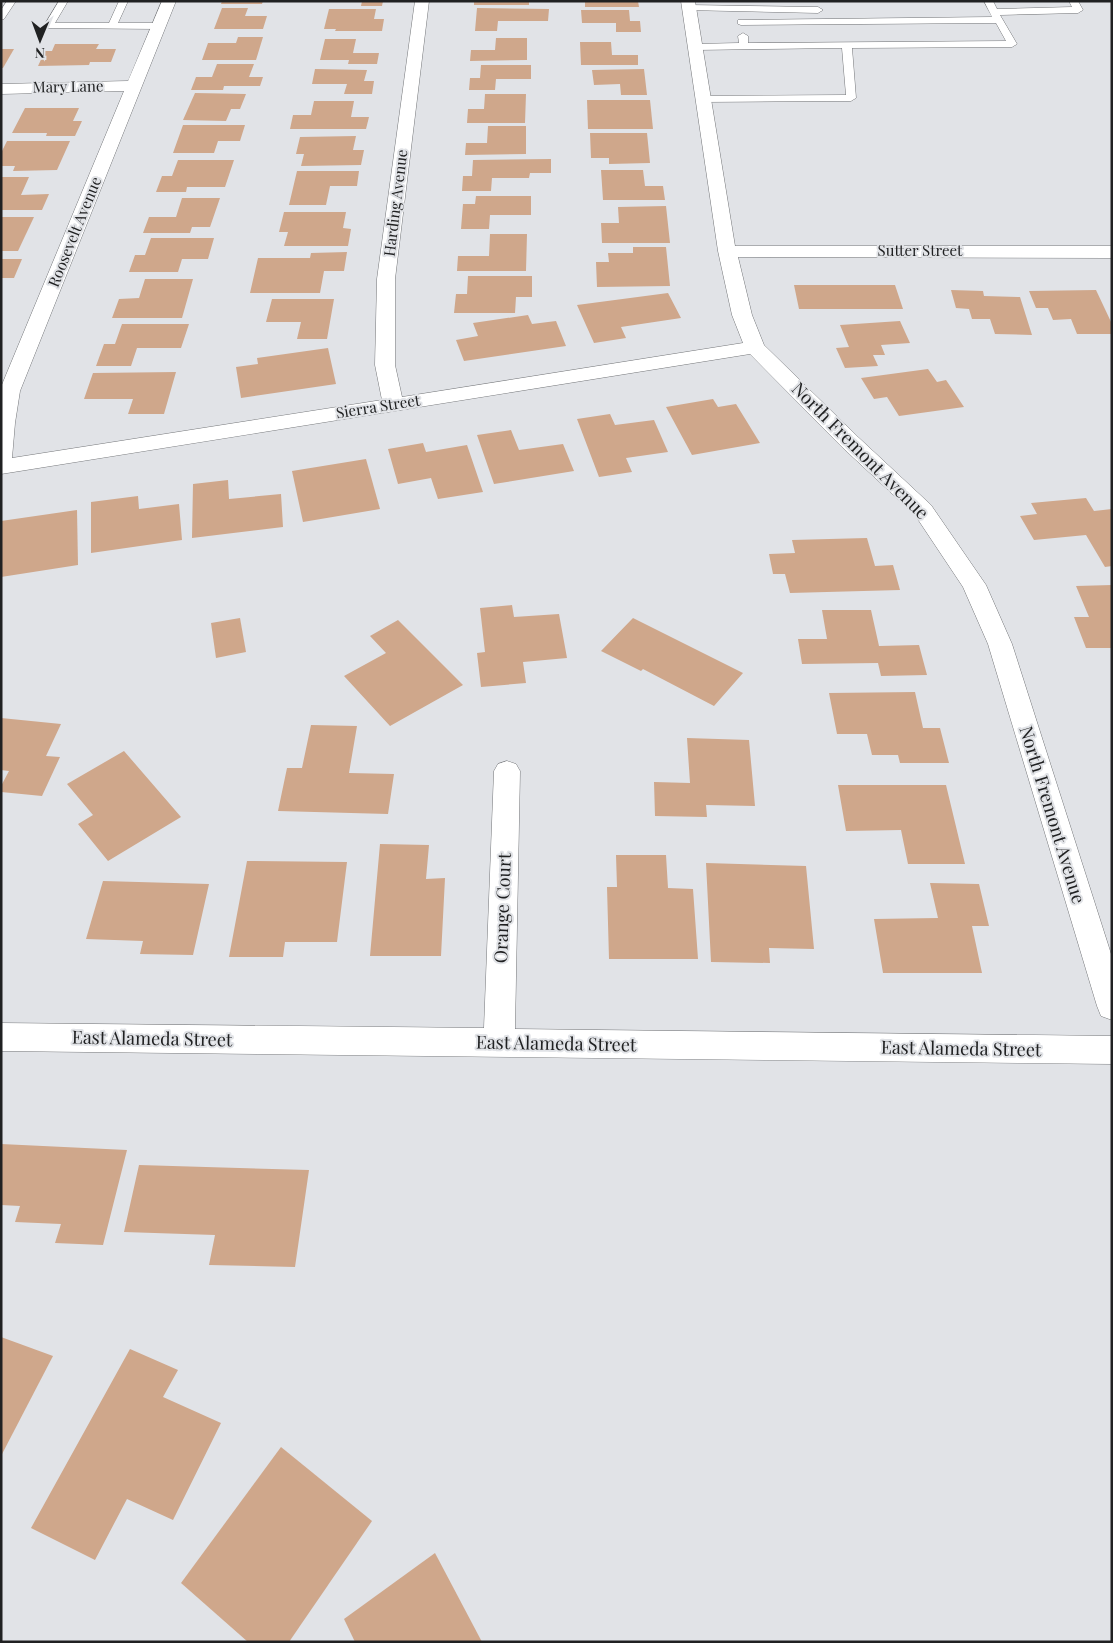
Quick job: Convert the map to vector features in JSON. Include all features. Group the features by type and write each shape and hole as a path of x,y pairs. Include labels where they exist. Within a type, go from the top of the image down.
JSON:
{"street":[{"name":"Roosevelt Avenue","path":"1,467 4,423 10,391 169,1"},
{"name":"Harding Avenue","path":"393,404 385,365 386,279 422,1"},
{"name":"North Fremont Avenue","path":"689,5 727,251 742,315 756,347 850,442 923,510 974,586 1000,644 1112,1006"},
{"name":"Mary Lane","path":"1,89 135,86"},
{"name":"Sutter Street","path":"727,251 1112,252"},
{"name":"Sierra Street","path":"1,467 756,347"},
{"name":"Orange Court","path":"499,1044 507,771"},
{"name":"East Alameda Street","path":"1,1037 1112,1050"}],"lane":[{"path":"1,17 12,1"},
{"path":"64,1 49,26 159,26"},
{"path":"112,26 124,1"},
{"path":"695,47 1012,44 988,1"},
{"path":"741,22 865,21 997,16 1078,10 1073,1"},
{"path":"689,5 831,10"},
{"path":"738,8 744,46"},
{"path":"849,10 865,21"},
{"path":"704,100 851,98 847,45"}],"building":[{"path":"222,1 263,1 262,4 221,4"},
{"path":"362,1 383,1 382,6 361,6"},
{"path":"474,1 529,1 529,5 474,5"},
{"path":"585,1 638,1 639,7 585,7"},
{"path":"222,8 248,8 245,16 267,16 263,29 214,29"},
{"path":"477,8 549,9 548,21 498,21 497,31 475,31"},
{"path":"329,9 376,9 374,19 384,19 382,31 335,31 336,29 324,29"},
{"path":"581,10 629,10 630,21 640,21 641,32 616,32 616,23 582,23"},
{"path":"238,37 263,37 256,60 202,60 208,43 236,43"},
{"path":"496,38 527,38 527,60 470,61 471,50 495,50"},
{"path":"325,39 356,39 353,53 379,53 377,64 348,64 349,60 320,60"},
{"path":"580,42 611,42 612,55 638,55 638,65 581,65"},
{"path":"55,44 99,44 96,49 116,49 111,62 90,62 89,65 38,66 45,51 52,51"},
{"path":"1,49 14,49 3,68 1,68"},
{"path":"217,64 254,64 249,77 263,77 260,86 224,86 223,90 191,90 196,77 212,77"},
{"path":"481,65 531,65 531,79 496,79 495,90 469,90 470,78 480,78"},
{"path":"315,69 367,70 364,81 374,81 372,94 344,94 347,84 312,84"},
{"path":"644,69 647,95 621,95 620,84 594,85 592,70"},
{"path":"195,93 246,94 240,109 231,109 226,121 183,120"},
{"path":"485,94 526,94 525,123 467,123 468,109 484,109"},
{"path":"587,100 650,100 653,129 588,129"},
{"path":"314,101 354,101 351,117 369,117 366,129 290,129 293,115 311,115"},
{"path":"25,108 79,108 73,121 82,121 75,136 46,136 47,133 12,133"},
{"path":"183,125 245,125 240,141 218,141 214,153 173,153"},
{"path":"488,126 526,126 526,154 465,155 466,143 487,143"},
{"path":"590,133 647,133 650,163 609,164 609,158 591,158"},
{"path":"356,136 353,150 364,150 361,165 301,166 304,154 296,154 300,137"},
{"path":"7,141 70,141 57,170 13,171 15,166 1,166 1,153"},
{"path":"551,159 551,173 530,173 529,178 492,178 491,191 462,191 463,176 472,176 473,160"},
{"path":"178,160 234,160 225,187 187,187 186,192 156,192 162,176 172,176"},
{"path":"601,170 643,170 645,186 663,186 665,200 603,200"},
{"path":"297,171 359,171 357,186 330,186 326,205 289,205"},
{"path":"1,177 29,177 21,195 49,194 42,210 1,210"},
{"path":"476,196 531,196 531,215 490,215 489,229 461,229 463,204 475,204"},
{"path":"182,198 220,198 210,227 192,227 190,233 143,233 149,217 176,217"},
{"path":"666,206 670,243 602,243 601,223 619,223 618,207"},
{"path":"284,212 346,212 343,228 351,229 348,246 284,246 288,232 279,232"},
{"path":"1,217 34,217 18,251 1,251"},
{"path":"490,234 527,234 526,271 457,271 458,256 489,256"},
{"path":"151,238 214,238 208,259 182,259 178,272 129,272 135,255 145,255"},
{"path":"633,247 666,247 670,286 597,287 596,262 609,262 608,253 633,253"},
{"path":"347,252 344,271 324,271 320,293 250,293 258,258 310,258 311,253"},
{"path":"1,259 22,259 14,278 1,278"},
{"path":"468,276 532,276 532,297 516,297 515,313 454,313 456,294 467,294"},
{"path":"145,279 193,279 182,318 112,318 119,299 139,298"},
{"path":"794,285 895,285 903,309 799,309"},
{"path":"951,290 983,291 984,296 1020,297 1032,335 995,334 990,319 972,319 969,309 956,308"},
{"path":"1096,290 1112,324 1112,334 1077,334 1071,319 1053,320 1048,308 1036,308 1029,291"},
{"path":"668,293 681,318 621,327 626,338 594,343 577,305"},
{"path":"272,299 334,299 327,339 297,339 301,322 266,322"},
{"path":"528,315 532,324 556,321 566,346 464,361 456,340 478,336 473,323"},
{"path":"900,321 910,343 881,345 885,355 873,355 878,366 845,368 836,348 849,347 840,325"},
{"path":"122,324 189,324 181,348 137,348 131,366 96,366 104,344 115,344"},
{"path":"328,348 336,384 241,398 236,367 258,364 257,358"},
{"path":"928,369 937,382 946,380 964,407 899,416 887,397 874,399 861,378"},
{"path":"176,372 164,414 128,414 133,399 84,399 93,373"},
{"path":"713,399 718,407 736,404 760,443 692,455 666,407"},
{"path":"610,414 615,425 654,420 668,452 626,458 632,472 599,477 577,419"},
{"path":"511,430 519,450 563,444 574,471 494,484 477,435"},
{"path":"423,443 426,452 467,445 483,492 438,499 431,478 398,484 388,449"},
{"path":"366,459 380,509 303,522 292,471"},
{"path":"228,480 229,499 281,494 283,527 192,538 193,484"},
{"path":"138,496 139,509 179,504 182,540 91,553 91,502"},
{"path":"1086,498 1094,511 1112,509 1112,566 1105,567 1086,535 1034,540 1020,516 1037,514 1031,503"},
{"path":"77,510 78,565 1,577 1,521"},
{"path":"867,538 875,566 893,565 900,590 790,593 785,574 773,574 769,554 795,553 792,540"},
{"path":"1112,585 1112,648 1086,648 1074,617 1089,617 1076,586"},
{"path":"512,605 514,617 559,614 567,658 523,662 526,683 481,687 477,653 485,652 480,608"},
{"path":"822,610 871,610 879,646 919,645 927,675 881,676 878,663 802,664 798,639 827,639"},
{"path":"240,618 246,652 216,658 211,623"},
{"path":"633,618 743,673 714,706 643,669 641,671 601,651"},
{"path":"398,620 463,685 390,726 344,676 386,653 370,636"},
{"path":"915,692 923,728 940,728 949,763 900,763 898,755 872,755 867,734 837,734 829,693"},
{"path":"1,718 61,724 46,756 60,757 42,796 1,792 1,786 9,771 1,770"},
{"path":"311,725 357,726 349,773 394,774 388,814 278,811 287,768 302,768"},
{"path":"687,738 749,740 755,806 706,805 707,817 655,816 654,782 690,783"},
{"path":"124,751 181,817 108,861 78,824 93,815 67,784"},
{"path":"838,785 946,785 965,864 908,864 901,830 846,831"},
{"path":"380,844 429,845 426,879 445,878 441,956 370,956"},
{"path":"616,855 666,855 668,888 693,889 698,959 609,959 607,887 617,887"},
{"path":"247,861 347,862 337,942 285,942 283,957 229,957"},
{"path":"706,863 806,866 814,949 769,948 770,963 711,962"},
{"path":"103,881 209,884 193,955 140,954 143,941 86,939"},
{"path":"930,883 979,884 989,926 972,926 982,973 883,973 874,919 938,918"},
{"path":"1,1144 127,1150 103,1245 55,1243 61,1224 15,1222 20,1206 1,1205"},
{"path":"139,1165 309,1170 295,1267 209,1265 215,1235 124,1232"},
{"path":"1,1337 53,1356 1,1456"},
{"path":"130,1349 178,1370 163,1397 221,1423 173,1520 127,1499 95,1560 31,1528"},
{"path":"281,1447 372,1521 289,1642 248,1642 181,1583"},
{"path":"435,1553 482,1642 355,1642 344,1619"}]}
